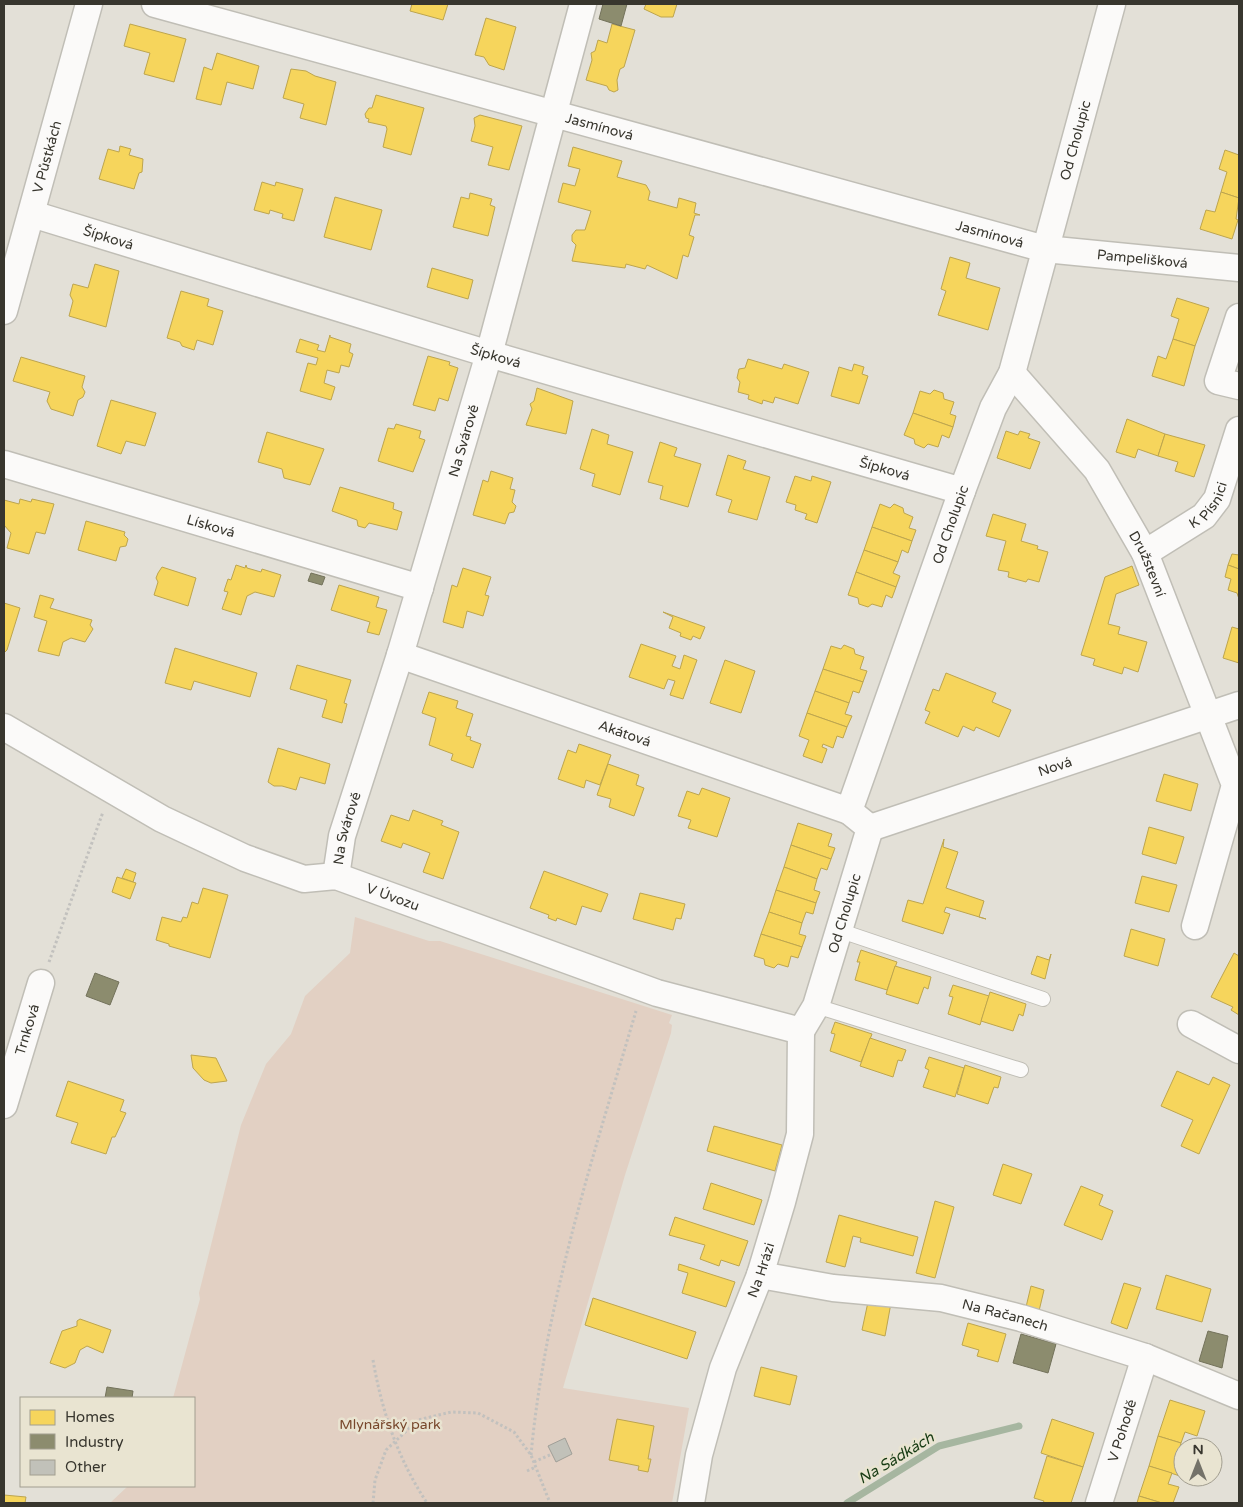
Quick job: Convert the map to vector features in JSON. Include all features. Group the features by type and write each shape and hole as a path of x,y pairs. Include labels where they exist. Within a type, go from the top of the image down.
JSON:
{"street":[{"name":"V Půstkách","path":"4,311 89,4"},
{"name":"Jasmínová","path":"155,4 1045,249"},
{"name":"Na Svárově","path":"336,876 342,836 400,655 489,354 583,4"},
{"name":"Od Cholupic","path":"849,811 962,491 993,408 1012,373 1112,4"},
{"name":"Šípková","path":"32,214 489,354 962,491"},
{"name":"Pampelišková","path":"1045,249 1239,268"},
{"path":"1239,317 1218,381 1239,386"},
{"name":"Družstevní","path":"1012,373 1097,470 1145,553 1237,786 1195,926"},
{"name":"K Písnici","path":"1145,553 1204,516 1217,499 1239,430"},
{"name":"Lísková","path":"4,464 420,588"},
{"name":"Akátová","path":"400,655 849,811"},
{"name":"Nová","path":"870,828 1239,705"},
{"name":"V Úvozu","path":"4,727 162,819 245,858 304,879 336,876 643,988 800,1032"},
{"path":"849,811 870,828"},
{"name":"Od Cholupic","path":"800,1032 816,1006 841,931 870,828"},
{"name":"Trnková","path":"4,1105 41,983"},
{"path":"1191,1024 1239,1050"},
{"name":"Na Hrázi","path":"691,1503 698,1455 723,1368 760,1275 800,1134 800,1032"},
{"name":"Na Račanech","path":"760,1275 833,1288 941,1298 1022,1318 1145,1357 1239,1396"},
{"name":"V Pohodě","path":"1099,1503 1145,1357"}],"lane":[{"path":"841,931 1043,998"},
{"path":"816,1006 1021,1070"}],"path":[{"path":"41,983 112,789"},
{"path":"531,1455 536,1407 554,1309 583,1192 643,988"},
{"path":"373,1360 379,1394 394,1442 415,1485 427,1503"},
{"path":"372,1503 375,1480 386,1450 418,1420 451,1412 478,1413 514,1432 531,1455 550,1503"},
{"path":"534,1462 552,1454"},
{"path":"527,1471 536,1467"}],"green space":[{"name":"Mlynářský park","path":"355,917 429,941 440,941 672,1015 669,1023 672,1025 671,1033 625,1175 563,1388 689,1408 672,1503 110,1503 127,1487 195,1487 195,1397 173,1397 200,1299 199,1293 241,1125 266,1064 291,1034 305,996 350,953"}],"building: Homes":[{"path":"412,4 448,4 443,20 410,11"},
{"path":"646,4 677,4 673,17 661,17 644,9"},
{"path":"486,18 516,27 504,70 489,65 484,57 475,55"},
{"path":"130,24 186,39 174,82 144,74 150,53 124,46"},
{"path":"612,24 635,30 624,67 620,69 617,80 618,90 614,92 609,90 607,86 586,80 592,60 591,53 595,51 598,40 607,43"},
{"path":"217,53 259,66 253,89 227,82 221,105 196,99 204,67 212,70"},
{"path":"291,69 306,71 315,76 336,82 326,125 300,118 304,104 283,98"},
{"path":"376,95 424,108 411,155 383,147 386,126 368,122 369,119 366,118 365,114 369,108 372,108"},
{"path":"480,115 522,126 509,170 488,165 493,147 471,141 475,126 474,118"},
{"path":"120,146 131,149 129,155 143,159 142,172 139,173 134,189 99,179 108,149 119,152"},
{"path":"573,147 622,161 617,177 646,185 650,192 648,200 677,208 679,198 696,203 694,213 700,215 695,215 689,235 694,237 688,257 683,255 677,279 647,265 645,269 626,264 625,268 572,261 576,245 572,241 572,235 576,230 585,230 591,211 558,202 563,183 575,186 580,169 568,166"},
{"path":"1225,150 1239,155 1239,198 1221,192 1227,172 1219,169"},
{"path":"262,182 275,186 276,182 303,189 294,221 282,218 283,214 270,210 269,214 254,210"},
{"path":"1221,192 1239,198 1236,219 1238,220 1232,239 1200,229 1206,210 1215,212"},
{"path":"470,193 492,199 490,205 495,207 488,236 453,227 461,197 469,199"},
{"path":"335,197 382,210 371,250 324,237"},
{"path":"950,257 970,263 966,278 1000,288 988,330 938,315 946,291 941,289"},
{"path":"95,264 119,271 106,327 69,316 73,301 70,295 73,284 88,288"},
{"path":"432,268 473,280 468,299 427,287"},
{"path":"181,291 209,299 207,306 223,311 213,345 197,340 194,350 182,346 180,342 167,338"},
{"path":"1177,298 1209,308 1195,346 1173,339 1179,319 1171,316"},
{"path":"330,335 330,337 351,344 349,352 353,354 349,367 341,365 339,373 327,370 324,383 335,387 331,400 300,391 308,363 316,365 318,358 296,352 300,339 319,345 317,350 325,352"},
{"path":"1173,339 1195,346 1184,386 1152,376 1158,356 1166,359"},
{"path":"428,356 450,362 449,365 458,368 448,401 439,398 435,411 413,405"},
{"path":"21,357 85,376 82,387 85,392 83,397 78,400 73,416 51,409 47,401 50,392 13,381"},
{"path":"748,359 782,369 784,364 809,372 798,404 775,397 773,403 763,400 762,404 748,399 749,395 738,392 740,382 737,378 739,369 745,368"},
{"path":"854,364 864,367 862,374 868,376 859,404 831,396 839,367 852,371"},
{"path":"537,388 573,401 566,434 526,425 532,409 530,404 534,401"},
{"path":"934,390 943,393 944,399 954,402 950,414 956,416 953,427 913,413 920,391 930,394"},
{"path":"111,400 156,413 145,446 126,441 121,454 97,446"},
{"path":"913,413 953,427 949,438 942,435 938,447 928,444 924,448 915,444 914,439 904,435"},
{"path":"1127,419 1165,434 1158,456 1138,449 1135,458 1116,452"},
{"path":"396,424 421,431 419,438 425,440 413,472 378,461 388,428 394,429"},
{"path":"592,429 609,435 607,444 633,452 620,495 592,486 595,474 580,469"},
{"path":"1006,431 1018,435 1020,431 1030,434 1028,438 1040,442 1030,469 997,458"},
{"path":"267,432 324,449 310,485 284,478 282,469 258,462"},
{"path":"1165,434 1205,445 1194,477 1175,471 1178,462 1158,456"},
{"path":"660,442 677,448 674,456 701,464 688,507 660,499 663,486 648,482"},
{"path":"728,455 746,461 743,469 770,477 757,520 728,512 732,500 716,495"},
{"path":"491,471 513,478 510,489 515,490 512,502 516,506 514,512 509,513 505,524 473,515 483,480 488,482"},
{"path":"795,476 811,481 812,476 831,482 817,523 805,519 807,514 795,510 796,505 786,502"},
{"path":"340,487 394,503 393,509 402,512 397,530 369,523 365,528 358,526 357,520 332,511"},
{"path":"20,499 31,502 32,499 54,504 45,534 36,532 29,554 7,548 11,533 4,525 4,500 19,504"},
{"path":"880,504 890,508 894,504 903,508 904,513 913,517 909,528 916,530 912,541 872,527"},
{"path":"993,514 1026,524 1021,541 1038,546 1037,549 1048,552 1039,582 1028,579 1026,582 1008,577 1009,572 998,570 1006,541 986,536"},
{"path":"86,521 125,532 124,535 128,539 126,546 120,547 116,561 78,550"},
{"path":"872,527 912,541 908,553 902,550 898,562 864,550"},
{"path":"864,550 898,562 893,573 900,576 896,587 856,572"},
{"path":"1232,554 1239,555 1239,569 1228,565"},
{"path":"236,565 245,568 246,565 247,568 261,572 262,569 281,575 274,597 255,592 247,596 241,615 222,609 228,592 224,591 228,579 231,580"},
{"path":"1228,565 1239,569 1239,599 1237,593 1228,590 1231,579 1225,577"},
{"path":"1132,566 1139,585 1116,594 1108,624 1120,627 1118,634 1147,642 1138,672 1124,667 1122,674 1093,665 1095,659 1081,655 1105,577"},
{"path":"162,567 196,578 188,606 154,595 158,582 156,578"},
{"path":"463,568 491,577 485,595 489,596 483,616 467,611 463,628 443,622 452,585 457,587"},
{"path":"856,572 896,587 892,598 886,595 882,607 872,604 868,607 859,604 858,598 848,595"},
{"path":"339,585 379,597 376,607 387,610 379,635 367,632 370,622 331,610"},
{"path":"40,595 54,599 50,608 92,620 90,625 93,629 85,642 71,638 63,642 59,656 38,651 47,621 34,617"},
{"path":"4,603 20,608 7,650 4,653"},
{"path":"663,612 705,627 700,639 693,636 691,640 680,636 681,633 669,628 673,617"},
{"path":"1232,627 1239,629 1239,663 1223,658"},
{"path":"641,644 676,656 672,666 680,669 684,655 697,660 683,699 670,695 675,681 668,679 664,689 629,677"},
{"path":"844,645 854,649 855,654 864,657 860,669 867,671 863,682 823,669 831,646 841,649"},
{"path":"175,648 257,673 250,697 194,681 191,690 165,683"},
{"path":"725,660 755,671 741,713 710,703"},
{"path":"297,665 351,680 344,703 347,704 342,723 322,717 327,700 290,689"},
{"path":"823,669 863,682 859,693 853,691 849,703 815,691"},
{"path":"946,673 996,693 992,702 1011,710 999,737 976,727 974,731 963,726 958,737 925,723 930,712 925,710 933,689 939,691"},
{"path":"815,691 849,703 845,714 852,716 847,727 807,713"},
{"path":"429,692 458,701 456,708 473,714 466,736 471,737 470,740 481,744 473,768 451,760 453,754 429,745 436,718 422,713"},
{"path":"807,713 847,727 843,738 837,736 833,748 823,744 822,747 827,749 822,763 803,756 809,740 799,736"},
{"path":"579,744 611,755 600,785 586,780 584,788 558,779 568,750 576,753"},
{"path":"278,748 330,764 325,784 300,777 296,790 274,786 268,782"},
{"path":"608,764 639,775 636,785 644,788 634,816 609,807 611,799 597,795"},
{"path":"1164,774 1198,784 1191,811 1156,801"},
{"path":"702,788 730,798 717,837 688,828 691,820 678,816 687,791 699,795"},
{"path":"413,810 443,821 441,825 459,832 443,879 423,872 430,853 403,843 401,848 381,841 391,815 409,821"},
{"path":"798,823 832,834 828,846 835,848 831,859 791,845"},
{"path":"1149,827 1184,837 1176,864 1142,854"},
{"path":"944,839 943,847 958,852 946,888 984,901 979,917 946,907 944,912 950,914 943,934 902,921 908,900 923,904"},
{"path":"791,845 831,859 827,870 821,868 817,879 784,867"},
{"path":"784,867 817,879 814,890 820,892 816,903 776,890"},
{"path":"126,869 136,873 133,882 122,878"},
{"path":"544,871 608,894 601,912 582,906 576,925 557,918 556,921 548,918 549,915 530,908"},
{"path":"1142,876 1177,885 1169,912 1135,903"},
{"path":"117,877 136,883 130,899 112,892"},
{"path":"203,888 228,895 210,958 169,946 169,944 156,940 162,917 181,922 183,917 187,918 192,902 198,904"},
{"path":"776,890 816,903 813,914 806,912 802,923 769,912"},
{"path":"640,893 685,904 681,919 676,918 673,930 633,919"},
{"path":"769,912 802,923 799,934 806,936 802,947 761,934"},
{"path":"1131,929 1165,939 1158,966 1124,956"},
{"path":"761,934 802,947 798,958 791,956 788,967 778,964 774,968 765,965 764,959 754,956"},
{"path":"861,950 897,962 887,990 855,980 860,962 857,962"},
{"path":"1234,953 1239,956 1239,1015 1231,1010 1233,1007 1211,997"},
{"path":"1051,954 1045,979 1031,974 1037,956 1049,960"},
{"path":"895,966 931,977 928,989 924,987 918,1004 886,994"},
{"path":"953,985 989,996 980,1025 948,1014 953,997 949,996"},
{"path":"990,992 1026,1004 1023,1016 1019,1014 1013,1031 981,1021"},
{"path":"835,1022 872,1034 861,1062 830,1051 835,1034 831,1033"},
{"path":"870,1038 906,1050 902,1061 898,1060 893,1077 860,1066"},
{"path":"191,1055 216,1058 227,1081 211,1083 204,1080 193,1068"},
{"path":"929,1057 964,1068 955,1097 923,1087 929,1070 925,1068"},
{"path":"965,1065 1001,1077 998,1088 994,1087 988,1104 957,1094"},
{"path":"1177,1071 1209,1085 1213,1077 1230,1085 1199,1154 1181,1146 1193,1120 1161,1106"},
{"path":"68,1081 124,1100 120,1111 126,1113 115,1137 112,1137 106,1154 71,1143 78,1123 56,1116"},
{"path":"714,1126 782,1145 775,1171 707,1151"},
{"path":"1003,1164 1032,1174 1021,1204 993,1195"},
{"path":"711,1183 762,1200 754,1225 703,1209"},
{"path":"1081,1186 1103,1195 1099,1205 1113,1211 1102,1240 1064,1225"},
{"path":"935,1201 954,1207 935,1278 916,1273"},
{"path":"839,1215 918,1237 913,1256 860,1242 861,1238 853,1236 845,1267 826,1262"},
{"path":"675,1217 748,1241 739,1266 721,1260 719,1266 700,1259 705,1245 669,1235"},
{"path":"679,1264 735,1282 726,1307 682,1293 688,1273 678,1270"},
{"path":"1166,1275 1211,1289 1202,1322 1156,1309"},
{"path":"1124,1283 1141,1288 1127,1329 1111,1323"},
{"path":"1031,1286 1044,1290 1039,1311 1026,1307"},
{"path":"593,1298 696,1332 687,1359 585,1325"},
{"path":"868,1302 891,1303 885,1336 862,1330"},
{"path":"80,1319 111,1330 103,1353 87,1346 80,1350 75,1363 65,1368 50,1363 62,1331 77,1326 77,1321"},
{"path":"968,1323 1006,1334 998,1362 977,1356 979,1350 962,1345"},
{"path":"761,1367 797,1376 790,1405 754,1396"},
{"path":"1170,1400 1205,1411 1197,1436 1185,1432 1183,1437 1173,1437 1173,1441 1158,1436"},
{"path":"617,1419 654,1426 648,1459 651,1459 648,1472 638,1470 639,1466 609,1460"},
{"path":"1052,1419 1094,1433 1083,1467 1041,1453"},
{"path":"1158,1436 1173,1441 1173,1474 1149,1466"},
{"path":"1047,1456 1083,1467 1071,1503 1043,1503 1044,1501 1034,1498"},
{"path":"1149,1466 1172,1473 1168,1484 1173,1487 1179,1487 1173,1503 1162,1503 1139,1496"},
{"path":"4,1495 26,1497 25,1503 4,1503"},
{"path":"1139,1496 1162,1503 1137,1503"}],"building: Industry":[{"path":"603,4 627,4 621,26 599,19"},
{"path":"311,573 325,577 322,585 308,581"},
{"path":"95,973 119,982 110,1005 86,996"},
{"path":"1208,1331 1228,1336 1222,1368 1199,1361"},
{"path":"1021,1334 1056,1344 1048,1373 1013,1363"},
{"path":"107,1387 133,1391 132,1397 105,1397"}],"building: Other":[{"path":"565,1438 572,1454 556,1462 548,1446"}],"waterway":[{"name":"Na Sádkách","path":"847,1503 939,1446 1019,1426"}]}
